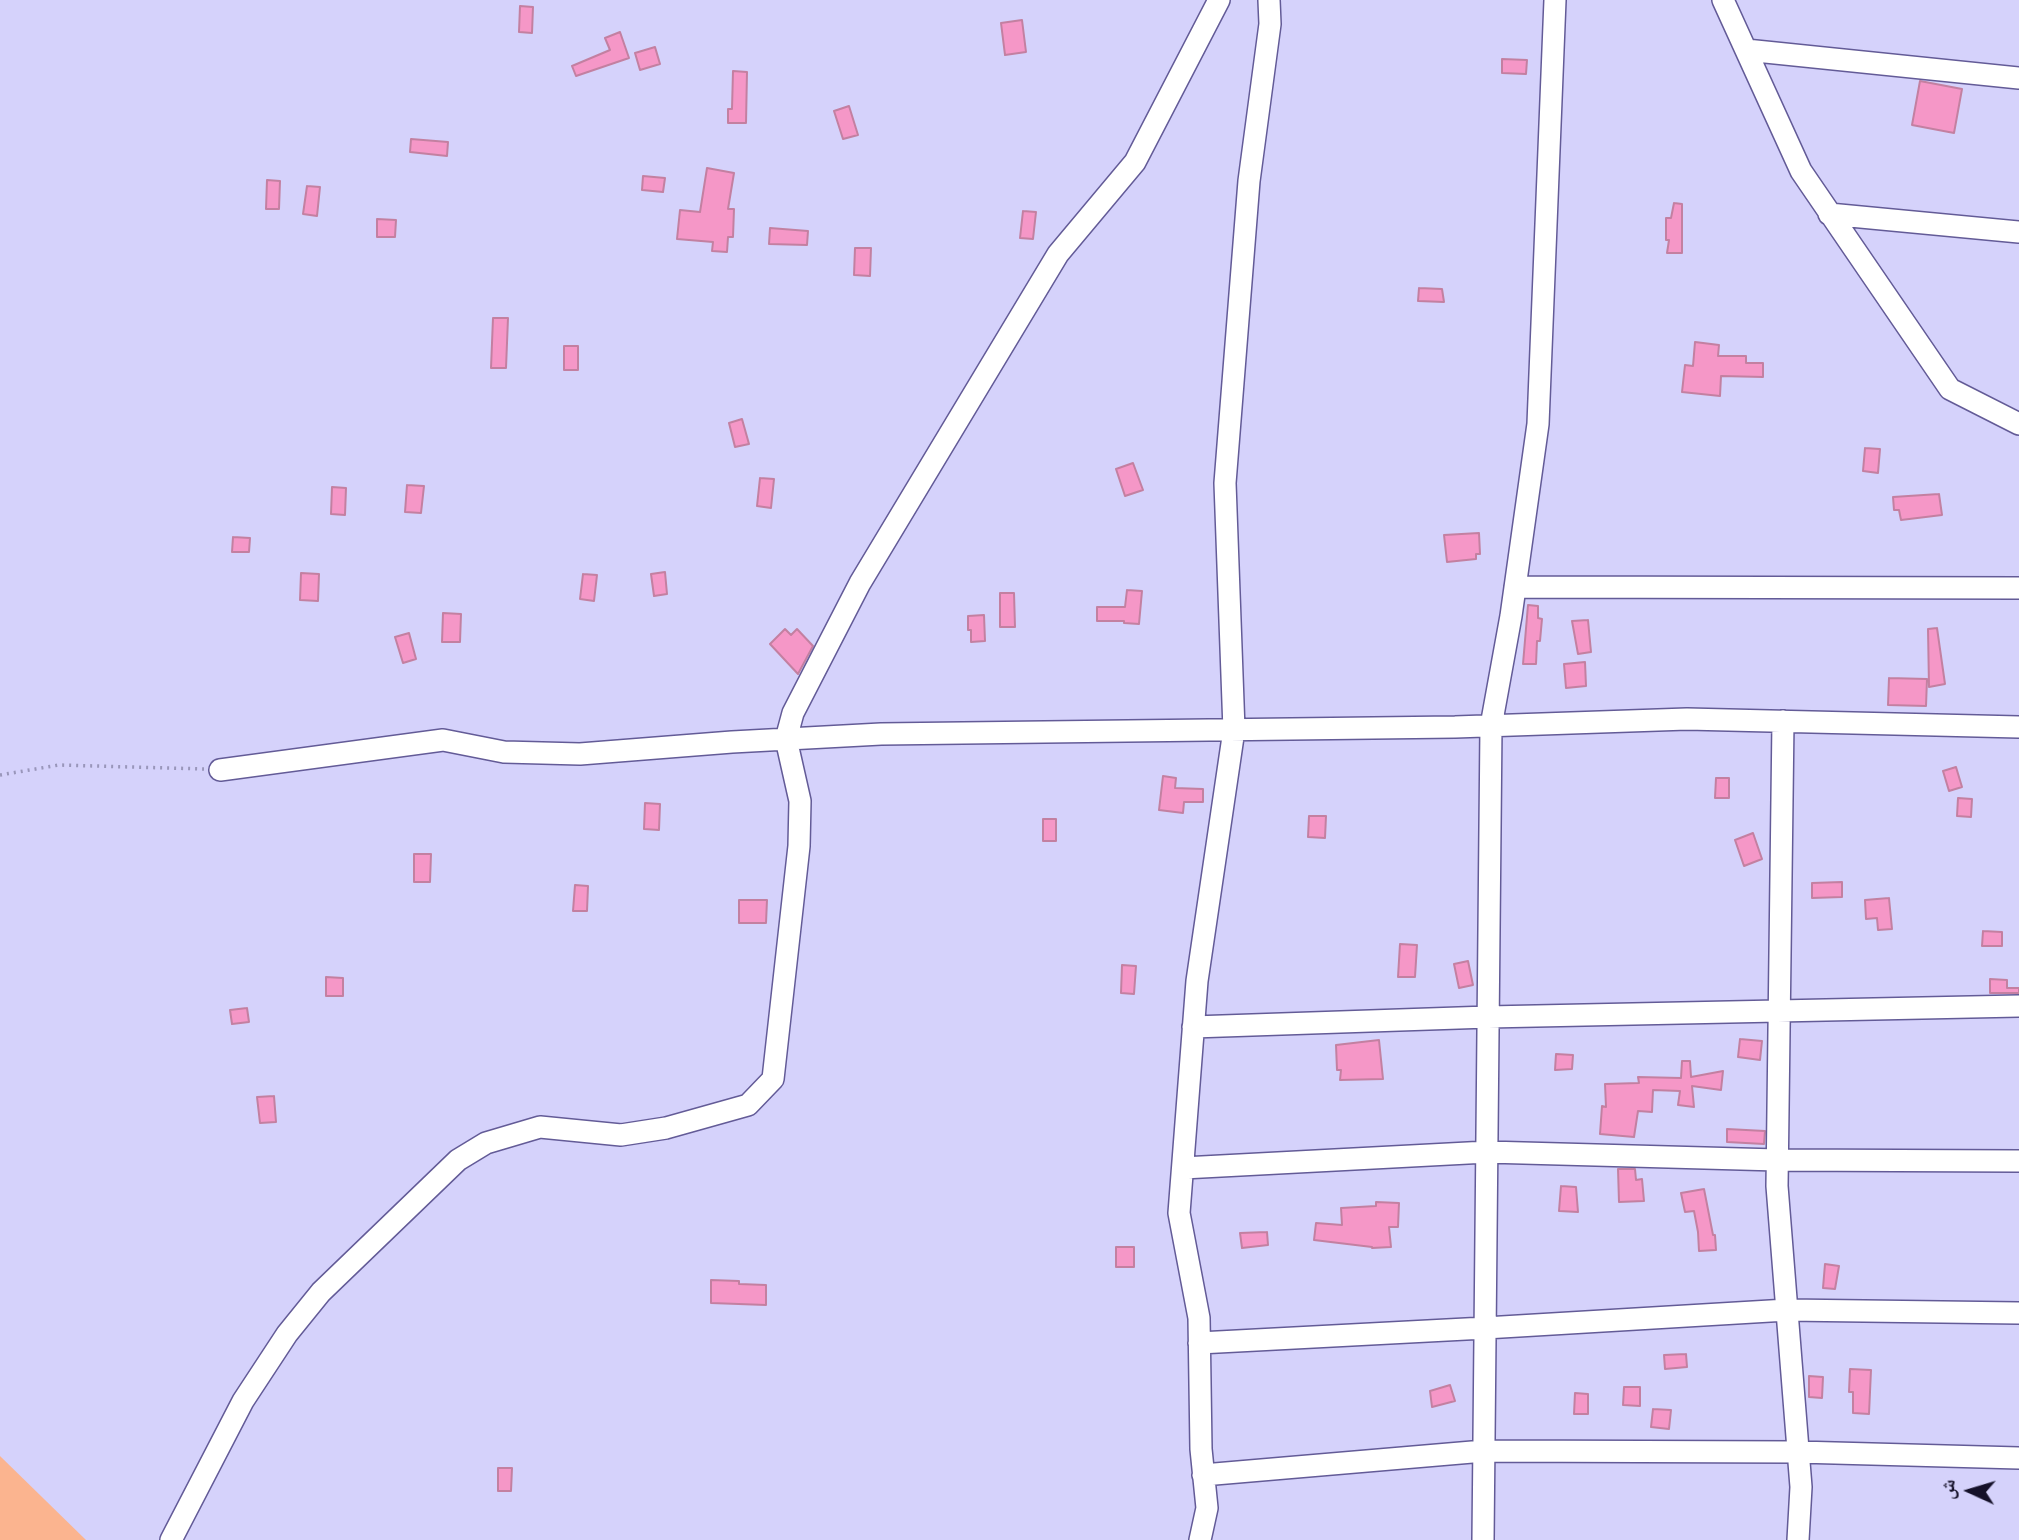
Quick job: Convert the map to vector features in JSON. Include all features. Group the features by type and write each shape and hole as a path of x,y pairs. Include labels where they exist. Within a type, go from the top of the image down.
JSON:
{"street":[{"path":"171,1540 243,1401 287,1334 321,1292 458,1160 486,1143 540,1127 621,1135 666,1128 748,1104 773,1079 799,846 800,801 786,739 793,713 860,583 1058,254 1135,162 1219,0"},
{"path":"1200,1540 1207,1508 1201,1449 1199,1318 1179,1213 1196,981 1234,730 1225,483 1249,181 1270,24 1269,0"},
{"path":"1483,1540 1491,726 1516,587 1538,424 1555,0"},
{"path":"1723,0 1801,172 1950,389 2019,424"},
{"path":"1746,50 2019,78"},
{"path":"1829,214 2019,232"},
{"path":"1516,587 2019,588"},
{"path":"220,769 443,740 504,752 580,754 881,734 1491,726 1687,719 2019,727"},
{"path":"1783,721 1777,1186 1801,1487 1798,1540"},
{"path":"1193,1027 1488,1017 2019,1006"},
{"path":"1183,1168 1487,1152 1777,1160 2019,1161"},
{"path":"1199,1343 1787,1310 2019,1313"},
{"path":"1203,1475 1484,1451 1798,1451 2019,1458"}],"path":[{"path":"0,775 60,765 220,769"}],"shaded area":[{"path":"0,1456 86,1540 0,1540"}],"building":[{"path":"520,6 533,7 532,33 519,32"},
{"path":"1022,20 1026,52 1005,55 1001,23"},
{"path":"620,32 629,58 576,76 572,66 610,50 605,38"},
{"path":"655,47 660,64 640,70 635,53"},
{"path":"1502,59 1527,60 1526,74 1502,73"},
{"path":"733,71 747,72 746,123 728,123 728,109 732,109"},
{"path":"1920,81 1962,89 1954,133 1912,125"},
{"path":"849,106 858,135 843,139 834,111"},
{"path":"411,139 448,142 447,156 410,152"},
{"path":"707,168 734,173 728,209 734,209 733,237 728,237 727,252 712,251 713,242 677,239 680,210 700,212"},
{"path":"643,176 665,178 663,192 642,190"},
{"path":"267,180 280,181 279,209 266,209"},
{"path":"307,186 320,187 317,216 303,214"},
{"path":"1674,203 1682,204 1682,253 1667,253 1669,240 1666,240 1666,218 1671,218"},
{"path":"1023,211 1036,212 1033,239 1020,238"},
{"path":"377,219 396,220 395,237 377,237"},
{"path":"770,228 808,231 807,245 769,244"},
{"path":"855,248 871,248 870,276 854,275"},
{"path":"1419,288 1442,289 1444,302 1418,301"},
{"path":"493,318 508,318 506,368 491,368"},
{"path":"1695,342 1719,345 1718,356 1746,356 1746,363 1763,363 1763,377 1721,376 1720,396 1682,392 1685,365 1693,366"},
{"path":"564,346 578,346 578,370 564,370"},
{"path":"742,419 749,444 735,447 729,423"},
{"path":"1865,448 1880,449 1878,473 1863,471"},
{"path":"1133,463 1143,490 1125,496 1116,469"},
{"path":"760,478 774,479 771,508 757,506"},
{"path":"407,485 424,486 421,513 405,512"},
{"path":"332,487 346,488 345,515 331,514"},
{"path":"1939,494 1942,515 1901,520 1899,510 1894,510 1893,497"},
{"path":"1479,533 1480,554 1476,554 1476,559 1447,562 1444,535"},
{"path":"233,537 250,538 249,552 232,552"},
{"path":"665,572 667,594 654,596 651,574"},
{"path":"301,573 319,574 318,601 300,600"},
{"path":"583,574 597,575 594,601 580,599"},
{"path":"1127,590 1142,591 1139,624 1097,621 1097,607 1125,607"},
{"path":"1000,593 1014,593 1015,627 1000,627"},
{"path":"1528,605 1538,606 1538,618 1542,619 1536,664 1523,664"},
{"path":"443,613 461,614 460,642 442,642"},
{"path":"984,615 985,641 971,642 968,616"},
{"path":"1588,620 1591,652 1578,654 1572,621"},
{"path":"1937,628 1945,684 1929,687 1928,629"},
{"path":"785,629 791,635 797,629 813,646 798,674 770,644"},
{"path":"409,633 416,659 403,663 395,637"},
{"path":"1585,662 1586,686 1566,688 1564,664"},
{"path":"1889,678 1927,679 1926,706 1888,705"},
{"path":"1956,767 1962,787 1949,791 1943,771"},
{"path":"1163,776 1176,778 1175,788 1203,789 1203,802 1184,802 1183,813 1159,810"},
{"path":"1716,778 1729,778 1729,798 1715,798"},
{"path":"1958,798 1972,799 1971,817 1957,816"},
{"path":"645,803 660,804 659,830 644,829"},
{"path":"1309,816 1326,816 1325,838 1308,837"},
{"path":"1043,819 1056,819 1056,841 1043,841"},
{"path":"1753,833 1762,859 1744,866 1735,840"},
{"path":"414,854 431,854 430,882 414,882"},
{"path":"1842,882 1842,897 1812,898 1812,883"},
{"path":"575,885 588,886 587,911 573,911"},
{"path":"1889,898 1892,929 1878,930 1877,918 1866,919 1865,900"},
{"path":"739,900 767,900 766,923 739,923"},
{"path":"1983,931 2002,932 2002,946 1982,946"},
{"path":"1400,944 1417,945 1415,977 1398,977"},
{"path":"1468,961 1473,985 1459,988 1454,964"},
{"path":"1122,965 1136,966 1134,994 1121,993"},
{"path":"326,977 343,978 343,996 326,996"},
{"path":"1990,979 2007,980 2007,988 2019,988 2019,993 1990,993"},
{"path":"247,1008 249,1022 232,1024 230,1010"},
{"path":"1740,1039 1762,1041 1760,1060 1738,1057"},
{"path":"1379,1040 1383,1079 1340,1080 1341,1070 1337,1070 1336,1045"},
{"path":"1556,1054 1573,1055 1572,1069 1555,1070"},
{"path":"1682,1061 1690,1061 1691,1077 1723,1071 1721,1090 1692,1086 1694,1107 1678,1105 1680,1091 1653,1090 1652,1112 1638,1111 1634,1137 1600,1134 1602,1106 1606,1107 1605,1084 1639,1083 1638,1077 1681,1078"},
{"path":"274,1096 276,1122 260,1123 257,1097"},
{"path":"1727,1129 1765,1131 1764,1144 1727,1142"},
{"path":"1618,1169 1635,1169 1636,1180 1642,1179 1644,1201 1619,1202"},
{"path":"1561,1186 1576,1187 1578,1212 1559,1211"},
{"path":"1704,1189 1716,1250 1699,1251 1694,1211 1685,1212 1681,1193"},
{"path":"1376,1202 1399,1203 1398,1227 1389,1227 1391,1247 1372,1248 1314,1240 1316,1223 1342,1225 1341,1208 1376,1206"},
{"path":"1267,1232 1268,1245 1242,1248 1240,1233"},
{"path":"1116,1247 1134,1247 1134,1267 1116,1267"},
{"path":"1825,1264 1839,1266 1835,1289 1823,1288"},
{"path":"711,1280 766,1285 766,1305 711,1303"},
{"path":"1686,1354 1687,1367 1665,1369 1664,1355"},
{"path":"1850,1369 1871,1370 1869,1414 1853,1413 1853,1392 1849,1392"},
{"path":"1809,1376 1823,1377 1822,1398 1809,1397"},
{"path":"1450,1385 1455,1401 1432,1407 1430,1391"},
{"path":"1624,1387 1640,1387 1640,1406 1623,1405"},
{"path":"1575,1393 1588,1394 1588,1414 1574,1414"},
{"path":"1653,1409 1671,1410 1669,1429 1651,1427"},
{"path":"498,1468 512,1468 511,1491 498,1491"}]}
